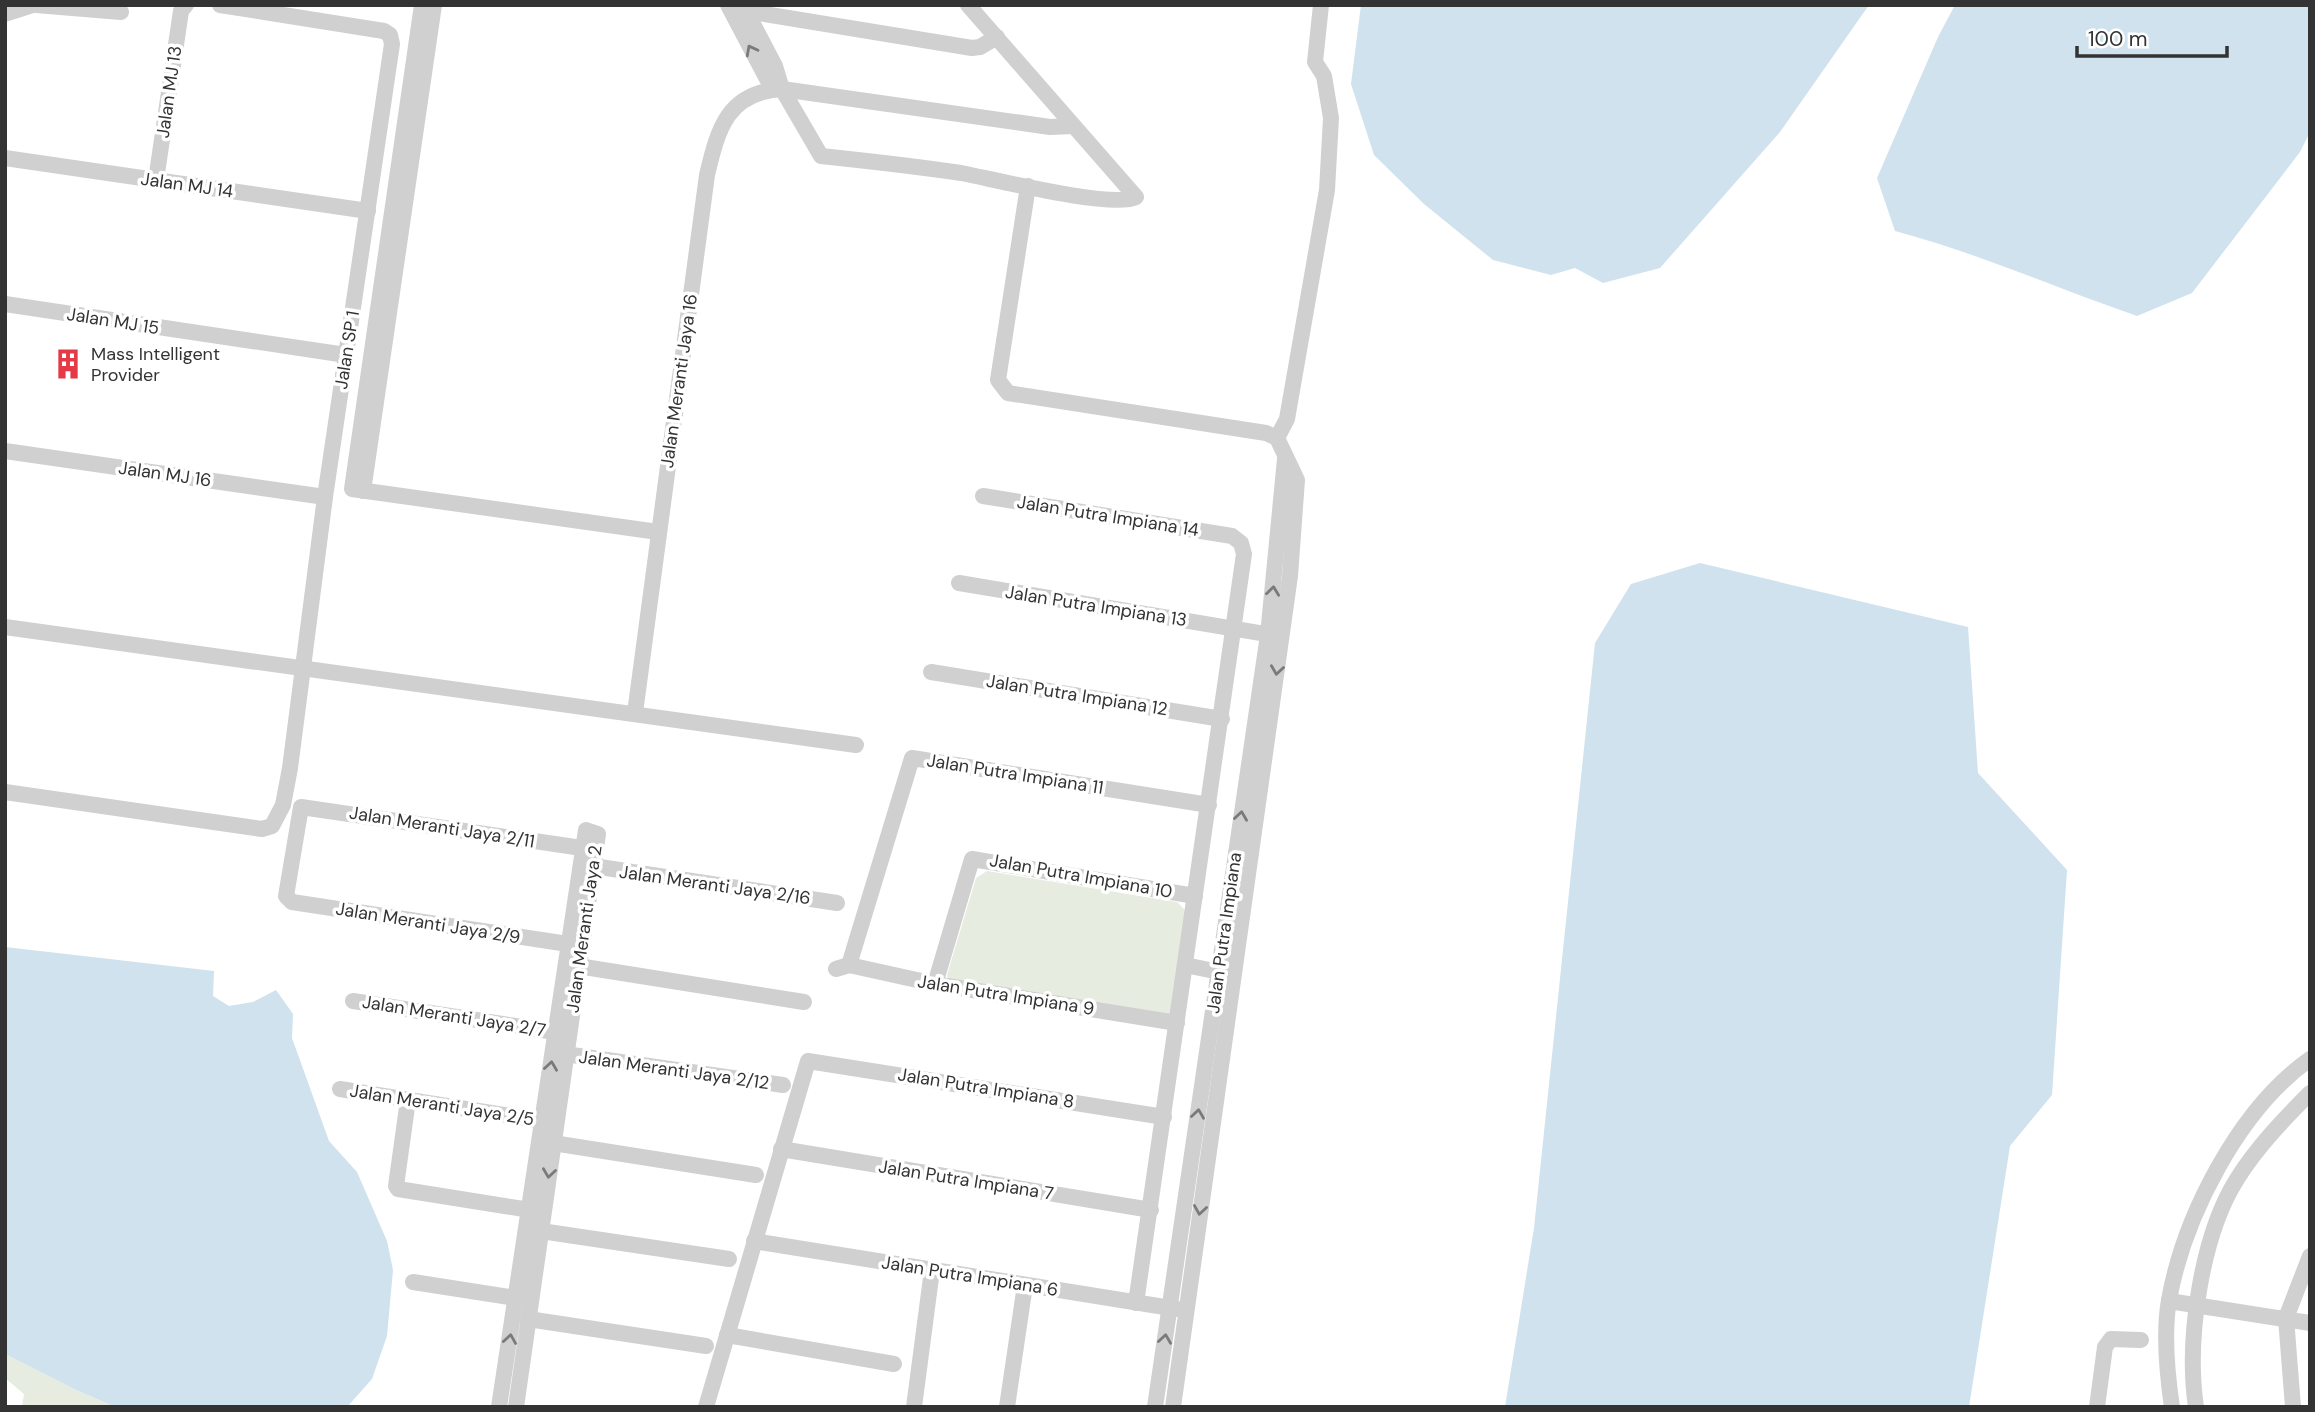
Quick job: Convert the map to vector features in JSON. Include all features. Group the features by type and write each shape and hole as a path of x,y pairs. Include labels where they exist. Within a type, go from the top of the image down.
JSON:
{"street":[{"path":"5,14 35,5 121,12"},
{"name":"Jalan MJ 13","path":"156,180 181,11 186,5"},
{"name":"Jalan SP 1","path":"5,792 262,829 272,826 284,805 305,666 325,497 392,44 390,35 384,31 219,5"},
{"path":"358,490 422,5"},
{"path":"358,490 434,5"},
{"path":"727,5 767,79 782,89"},
{"path":"744,8 775,66 782,89 821,156 896,164 1100,199 1125,201 1136,197 968,5"},
{"path":"1285,459 1277,438 1287,419 1327,190 1331,118 1324,76 1315,62 1321,5"},
{"path":"744,8 972,48 997,37"},
{"name":"Jalan Meranti Jaya 16","path":"635,713 707,175 716,136 740,101 758,90 782,89 1050,127 1073,126"},
{"name":"Jalan MJ 14","path":"5,158 368,211"},
{"path":"1028,186 998,380 1002,387 1008,393 1233,427 1277,438"},
{"name":"Jalan MJ 15","path":"5,304 346,355"},
{"name":"Jalan MJ 16","path":"5,450 325,497"},
{"name":"Jalan Putra Impiana","path":"1275,636 1289,584 1297,480 1285,459"},
{"name":"Jalan Putra Impiana","path":"1173,1407 1226,978 1275,636 1285,459"},
{"path":"358,490 658,532"},
{"name":"Jalan Putra Impiana 14","path":"983,496 1232,536 1241,543 1244,554 1234,628"},
{"name":"Jalan Putra Impiana 13","path":"959,583 1275,636"},
{"path":"5,627 305,666 856,746"},
{"path":"1136,1303 1234,628"},
{"name":"Jalan Putra Impiana 12","path":"931,672 1222,719"},
{"name":"Jalan Putra Impiana 11","path":"843,967 912,758 1209,805"},
{"name":"Jalan Meranti Jaya 2/11","path":"288,901 301,807 582,848"},
{"name":"Jalan Meranti Jaya 2","path":"499,1407 516,1298 528,1272 541,1231 553,1143 553,1098 555,1032 584,832 595,831 598,834 565,1054 553,1098 543,1121 530,1210 528,1272 528,1319 516,1407"},
{"name":"Jalan Putra Impiana 10","path":"935,984 972,859 1195,896"},
{"name":"Jalan Meranti Jaya 2/16","path":"593,866 836,903"},
{"name":"Jalan Meranti Jaya 2/9","path":"288,901 568,944"},
{"path":"578,966 797,999"},
{"name":"Jalan Putra Impiana 9","path":"843,967 1177,1023"},
{"path":"1184,971 1226,978"},
{"name":"Jalan Putra Impiana","path":"1155,1407 1169,1308 1226,978"},
{"name":"Jalan Meranti Jaya 2/7","path":"353,1001 555,1032"},
{"name":"Jalan Meranti Jaya 2/12","path":"565,1054 783,1086"},
{"path":"2172,1407 2167,1376 2169,1301 2190,1228 2221,1161 2257,1112 2298,1067 2310,1059"},
{"name":"Jalan Putra Impiana 8","path":"781,1149 808,1060 1164,1117"},
{"name":"Jalan Meranti Jaya 2/5","path":"340,1089 543,1121"},
{"path":"2196,1407 2196,1305 2211,1241 2236,1180 2279,1124 2310,1093"},
{"path":"408,1100 398,1189 530,1210"},
{"path":"553,1143 755,1175"},
{"path":"706,1407 781,1149"},
{"name":"Jalan Putra Impiana 7","path":"781,1149 1151,1210"},
{"path":"541,1231 729,1259"},
{"name":"Jalan Putra Impiana 6","path":"754,1241 1186,1310"},
{"path":"2292,1407 2286,1318 2310,1256"},
{"path":"914,1407 932,1270"},
{"path":"413,1282 516,1298"},
{"path":"1007,1407 1025,1286"},
{"path":"2169,1301 2310,1323"},
{"path":"528,1319 706,1346"},
{"path":"727,1335 894,1364"},
{"path":"2097,1407 2105,1348 2111,1339 2141,1340"}],"shaded area":[{"path":"987,871 1177,902 1185,910 1175,1011 1166,1016 949,981 947,975 976,878"},
{"path":"5,1354 116,1407 22,1407 24,1394 5,1378"}],"water":[{"path":"1361,5 1869,5 1780,132 1660,268 1603,283 1575,268 1551,275 1493,260 1424,204 1374,155 1351,84"},
{"path":"1955,5 2310,5 2310,132 2300,152 2192,293 2137,316 1987,260 1895,231 1877,178 1938,37"},
{"path":"1700,563 1968,627 1978,773 2067,870 2052,1095 2010,1146 1969,1407 1505,1407 1534,1228 1595,643 1631,584"},
{"path":"5,947 214,971 213,996 229,1006 253,1002 276,990 293,1014 292,1038 329,1141 357,1172 387,1241 393,1270 387,1336 372,1379 347,1407 116,1407 5,1354"}],"place":[{"name":"Mass Intelligent Provider","path":"68,364"}]}
